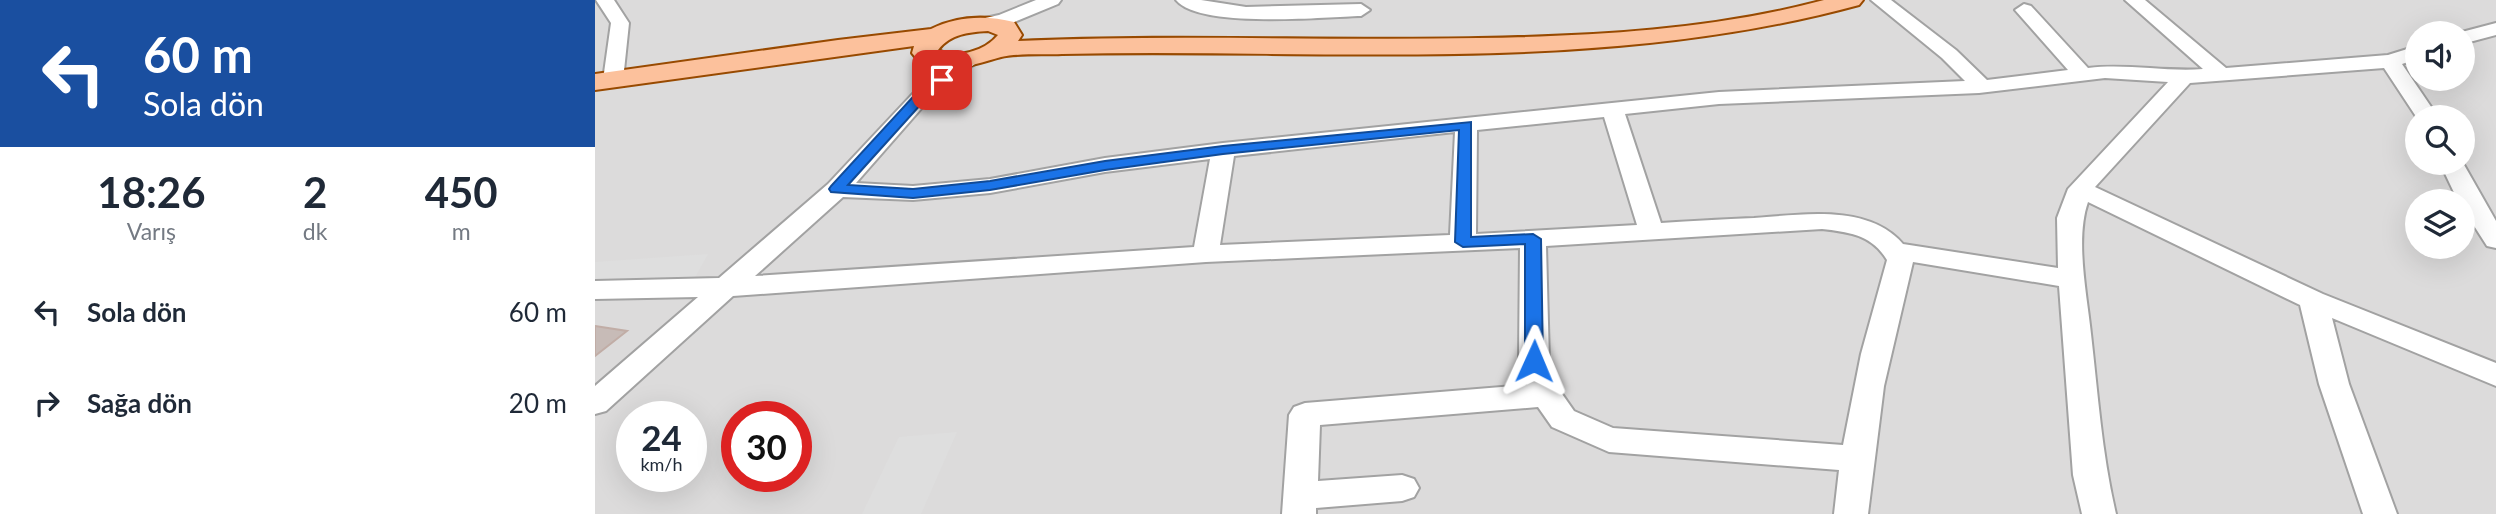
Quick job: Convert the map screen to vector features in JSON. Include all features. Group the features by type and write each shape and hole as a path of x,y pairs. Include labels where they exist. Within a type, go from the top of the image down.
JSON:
{"main road":[{"path":"601,86 936,51 973,58 999,33 1058,28 1472,33 1665,22 1793,0"},
{"path":"936,51 961,27 1099,44 1395,47 1593,42 1673,37 1822,9 1851,0"}],"street":[{"path":"601,86 620,23 605,0"},
{"path":"1185,0 1200,8 1245,13 1361,10"},
{"path":"1880,0 1949,54 1982,86"},
{"path":"2134,0 2221,74"},
{"path":"999,33 1046,3"},
{"path":"2024,10 2083,75"},
{"path":"2475,35 2496,29"},
{"path":"927,90 936,51"},
{"path":"837,189 913,193 990,186 1105,165 1223,150 1719,98 1982,86 2105,72 2184,77 2390,61 2405,56"},
{"path":"595,404 837,189 927,90 973,58"},
{"path":"2390,61 2419,105"},
{"path":"2099,514 2090,475 2072,279 2070,218 2080,189 2184,77"},
{"path":"1613,110 1651,230"},
{"path":"1463,242 1466,125"},
{"path":"1206,254 1223,150"},
{"path":"2458,175 2471,202 2496,240"},
{"path":"2080,189 2313,300 2496,375"},
{"path":"595,290 729,286 1206,254 1533,239 1822,221 1866,227 1892,243 1900,260 1881,323 1856,459 1851,514"},
{"path":"1533,239 1534,361 1546,395 1563,419 1609,440 1856,459"},
{"path":"1896,251 2072,279"},
{"path":"2313,300 2334,384 2380,514"},
{"path":"1402,488 1300,505 1305,415 1546,395"}],"shaded area":[{"path":"595,0 2496,0 2496,514 595,514"},
{"path":"708,254 689,288 595,290 595,262"},
{"path":"957,432 921,514 862,514 899,437"}],"building":[{"path":"595,326 627,331 595,356"}],"route":[{"path":"942,80 927,90 837,189 913,193 990,186 1105,165 1466,125 1463,242 1533,239 1534,361"}]}
